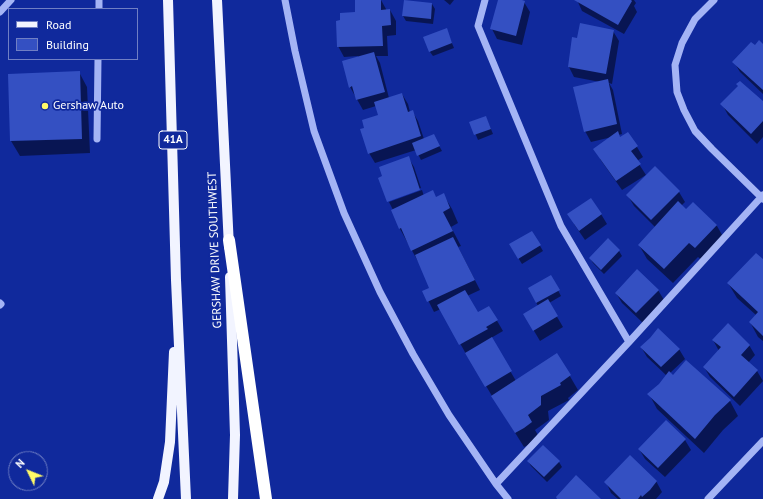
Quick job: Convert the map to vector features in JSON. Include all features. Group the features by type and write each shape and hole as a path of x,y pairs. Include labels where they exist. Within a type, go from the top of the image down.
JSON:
{"highway":[{"path":"229,240 266,499"}],"main road":[{"name":"41A","path":"168,0 176,280 186,499"},
{"name":"GERSHAW DRIVE SOUTHWEST","path":"217,0 229,240 234,435 233,499"},
{"path":"158,499 164,482 170,442 176,280"}],"street":[{"path":"0,12 11,0"},
{"path":"285,0 314,131 344,213 380,292 413,354 449,415 508,499"},
{"path":"485,0 478,26 560,226 629,342"},
{"path":"496,484 762,197 695,131 677,92 675,65 682,43 695,19 714,0"},
{"path":"97,139 98,60"},
{"path":"708,499 763,441"}],"building":[{"path":"355,0 381,0 381,10 390,9 391,25 382,26 383,46 337,47 336,21 340,20 340,13 355,12"},
{"path":"404,0 432,3 431,19 402,16"},
{"path":"498,0 525,1 516,36 490,29"},
{"path":"574,0 631,0 632,1 618,25"},
{"path":"580,23 614,30 606,74 568,67 572,37 577,38"},
{"path":"447,28 452,43 429,52 423,37"},
{"path":"759,40 763,44 763,90 732,62 751,42 755,45"},
{"path":"374,52 385,92 356,100 352,86 349,88 342,61"},
{"name":"Gershaw Auto","path":"80,71 82,139 10,141 8,74"},
{"path":"608,79 617,124 584,132 573,87"},
{"path":"740,81 763,101 763,121 751,134 720,104 738,86 736,84"},
{"path":"402,93 408,112 413,110 421,136 368,154 360,129 364,128 362,120 378,115 374,102"},
{"path":"486,116 491,129 474,135 469,122"},
{"path":"618,131 620,137 628,132 638,146 631,151 641,164 616,181 593,149"},
{"path":"434,134 440,146 417,156 412,143"},
{"path":"409,156 420,190 387,202 378,178 382,176 379,167"},
{"path":"655,166 680,191 651,220 626,195"},
{"path":"433,190 436,197 444,193 450,208 443,212 453,231 411,251 391,210"},
{"path":"591,198 602,214 579,231 567,214"},
{"path":"678,201 686,209 693,202 717,225 695,248 689,243 664,269 638,245"},
{"path":"532,231 541,245 518,259 509,244"},
{"path":"453,237 475,280 427,302 422,291 429,288 415,255"},
{"path":"608,238 620,250 601,270 589,258"},
{"path":"756,253 763,259 763,336 749,322 758,312 727,283"},
{"path":"637,269 659,290 636,313 615,293"},
{"path":"551,275 560,290 536,303 528,288"},
{"path":"465,290 478,312 489,306 498,320 486,327 488,329 459,345 437,305"},
{"path":"548,299 558,316 533,331 523,314"},
{"path":"728,323 750,345 741,355 758,370 734,397 703,367 721,347 712,340"},
{"path":"658,328 680,349 661,367 640,347"},
{"path":"492,337 512,371 485,387 465,353"},
{"path":"557,353 571,375 560,383 561,385 541,396 541,405 528,415 532,422 515,433 491,396"},
{"path":"686,360 731,400 715,415 695,439 647,394 659,384 669,371 673,375"},
{"path":"666,420 686,439 658,468 638,449"},
{"path":"543,445 560,461 544,477 527,461"},
{"path":"630,455 657,481 650,490 642,497 641,495 638,499 621,499 604,482"},
{"path":"576,475 601,499 557,499 556,497"}],"place":[{"name":"Gershaw Auto","path":"45,106"}]}
